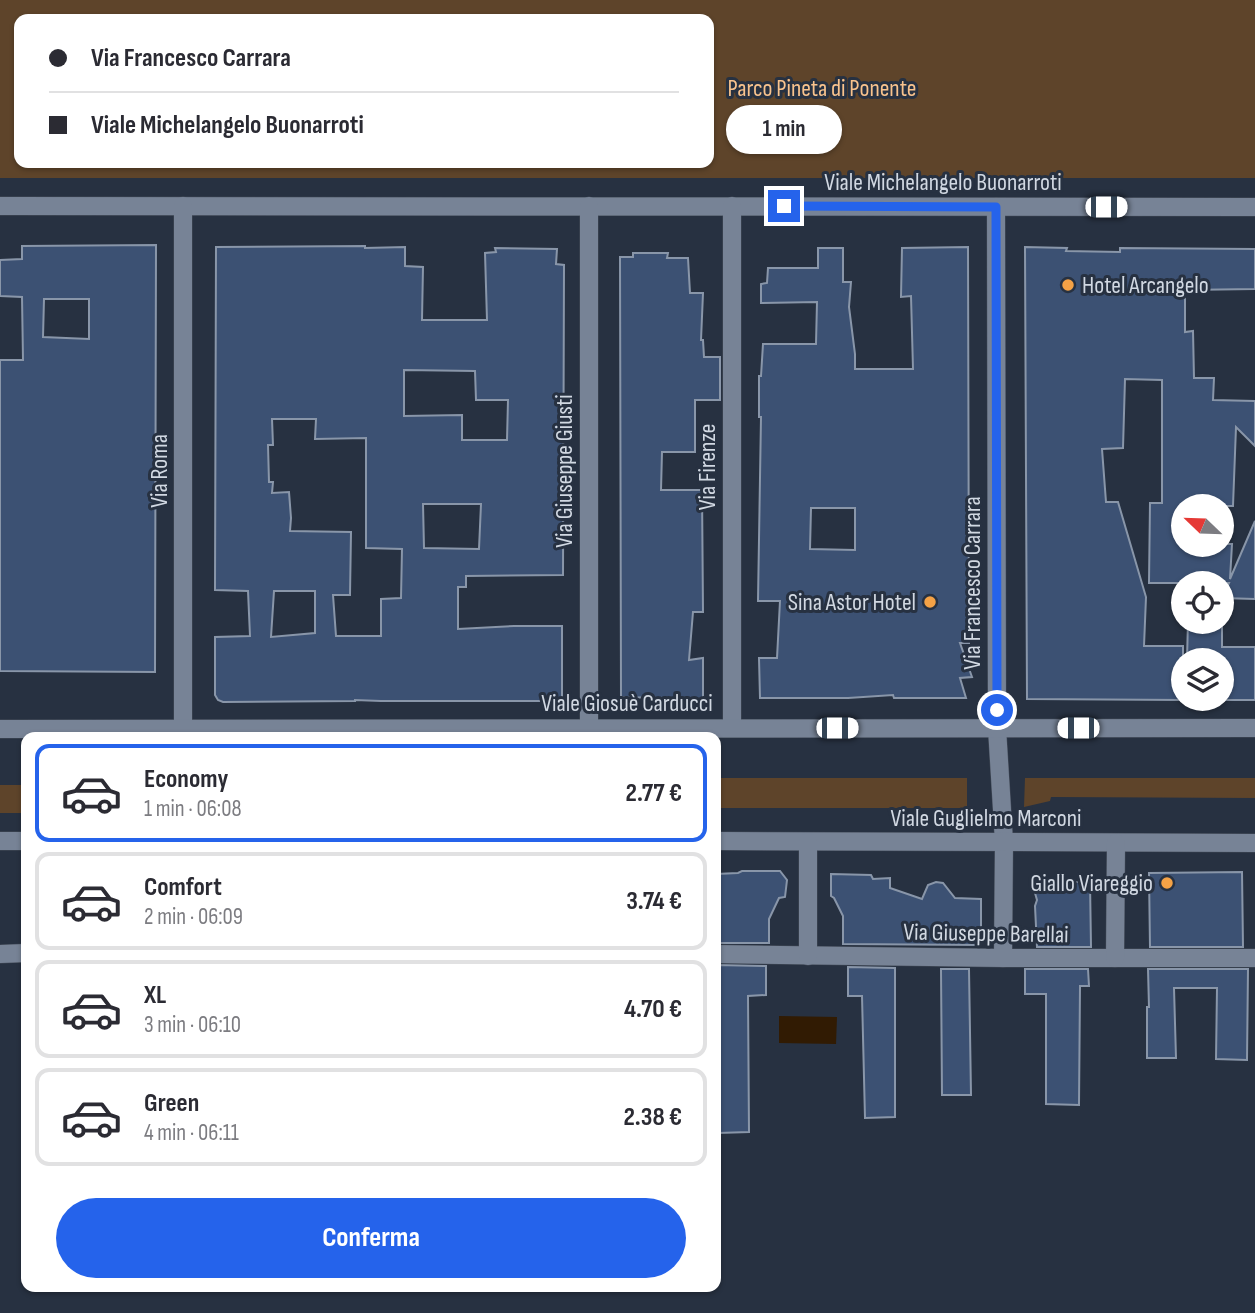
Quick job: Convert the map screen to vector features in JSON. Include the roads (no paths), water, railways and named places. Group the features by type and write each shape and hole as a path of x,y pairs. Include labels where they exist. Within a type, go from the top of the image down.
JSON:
{"street":[{"name":"Viale Michelangelo Buonarroti","path":"0,206 1255,206"},
{"name":"Via Roma","path":"183,206 183,732"},
{"name":"Via Giuseppe Giusti","path":"588,732 589,206"},
{"name":"Via Firenze","path":"732,206 732,727"},
{"name":"Via Francesco Carrara","path":"996,207 997,728 1004,842 1003,958"},
{"name":"Viale Giosuè Carducci","path":"0,729 588,732 732,727 1255,728"},
{"path":"0,841 21,841"},
{"name":"Viale Guglielmo Marconi","path":"721,841 1255,843"},
{"path":"808,842 808,956"},
{"path":"1115,958 1116,843"},
{"path":"0,954 21,953"},
{"name":"Via Giuseppe Barellai","path":"721,954 1255,958"}],"place":[{"name":"Hotel Arcangelo","path":"1068,285"},
{"name":"Sina Astor Hotel","path":"930,602"},
{"name":"Giallo Viareggio","path":"1167,883"}],"park label":[{"name":"Parco Pineta di Ponente","path":"822,88"}]}
